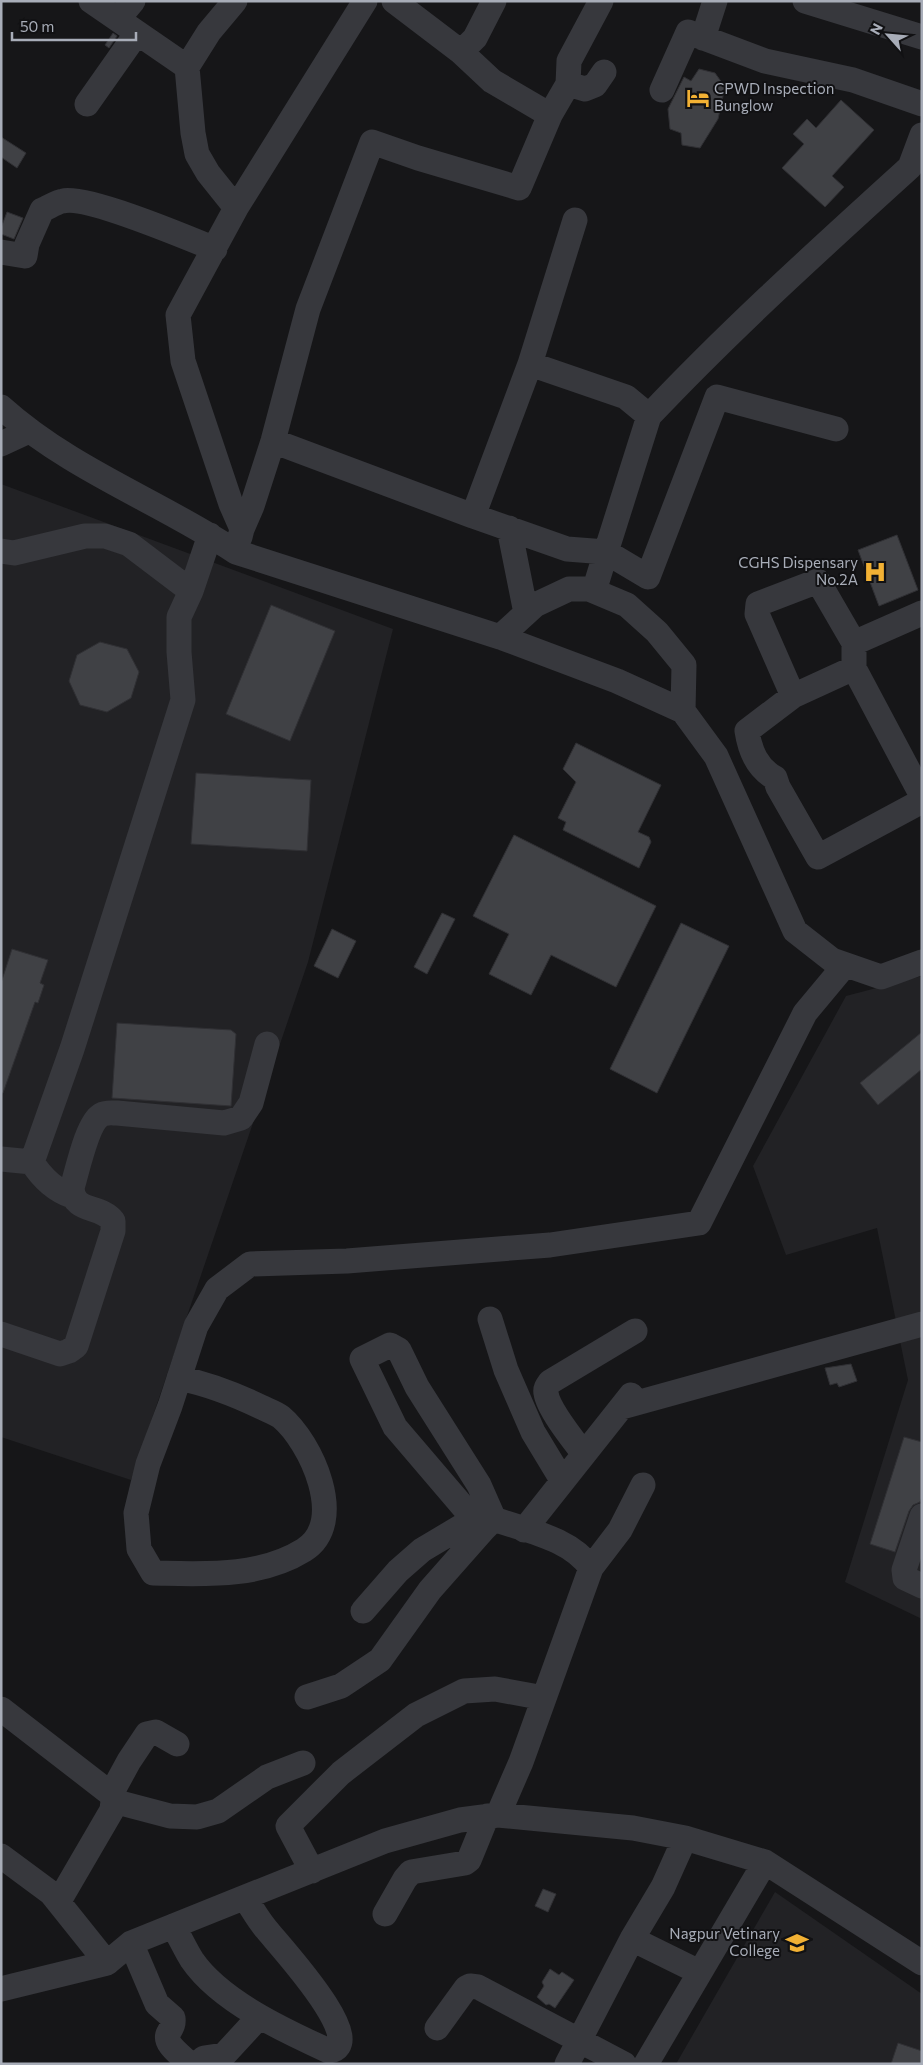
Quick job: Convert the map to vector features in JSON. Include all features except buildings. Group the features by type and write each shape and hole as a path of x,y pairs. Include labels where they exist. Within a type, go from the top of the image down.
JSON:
{"street":[{"path":"91,1 129,18 187,67"},
{"path":"235,1 208,32 187,67 193,133 197,154 208,173 236,208"},
{"path":"239,541 231,504 183,361 178,315 236,208 365,1"},
{"path":"394,1 461,52 492,81 550,115"},
{"path":"461,52 475,38 494,1"},
{"path":"239,541 273,441 308,308 372,142 418,158 519,188 550,115 568,84 569,61 601,1"},
{"path":"703,38 715,1"},
{"path":"805,1 922,37"},
{"path":"87,104 129,18"},
{"path":"662,90 688,32 765,61 853,80 922,104"},
{"path":"568,84 585,89 595,85 604,72"},
{"path":"594,591 649,416 699,362 910,167 922,135"},
{"path":"1,252 25,256 27,244 42,210 64,200 84,202 146,221 215,248"},
{"path":"473,516 530,364 575,220"},
{"path":"530,364 626,397 649,416"},
{"path":"273,441 567,549 606,552 648,577 717,397 836,429"},
{"path":"1,408 30,431 74,461 210,534 239,541 500,637 617,681 683,711 716,756 795,930 832,960 881,977 922,962"},
{"path":"1,444 30,431"},
{"path":"509,528 526,613"},
{"path":"1,1334 60,1354 76,1346 113,1231 113,1221 109,1215 77,1203 72,1196 61,1192 39,1174 32,1162 72,1049 183,700 179,652 179,617 191,591 210,534"},
{"path":"1,551 14,553 85,536 105,536 129,544 191,591"},
{"path":"793,696 757,614 758,604 818,581 854,643 854,668 922,796"},
{"path":"500,637 535,605 569,590 590,589 627,605 657,632 684,666 683,711"},
{"path":"854,643 922,613"},
{"path":"854,668 793,696 747,731 753,756 765,772 775,778 778,787 818,857 922,801"},
{"path":"179,1378 203,1383 236,1395 281,1416 306,1445 319,1475 325,1508 320,1532 306,1549 267,1567 219,1574 153,1573 139,1549 136,1513 148,1464 196,1326 218,1289 250,1264 347,1261 550,1245 699,1223 805,1013 845,965"},
{"path":"72,1196 72,1188 92,1126 99,1116 107,1113 117,1113 224,1123 241,1118 251,1104 268,1044"},
{"path":"1,1159 32,1162"},
{"path":"490,1319 506,1370 530,1424 562,1480"},
{"path":"622,1406 922,1324"},
{"path":"584,1454 565,1430 546,1396 546,1389 550,1382 635,1330"},
{"path":"307,1697 341,1686 380,1660 430,1590 484,1523 479,1485 417,1387 399,1350 390,1345 362,1359 395,1427 484,1523"},
{"path":"524,1530 638,1385"},
{"path":"385,1914 411,1872 465,1863 469,1860 521,1762 590,1568 620,1530 643,1485"},
{"path":"922,1516 904,1570 905,1578 922,1586"},
{"path":"363,1611 398,1571 422,1550 484,1523 524,1530 565,1544 586,1561 590,1568"},
{"path":"312,1871 288,1826 341,1773 416,1715 464,1691 495,1689 544,1698"},
{"path":"1,1709 112,1798 170,1816 197,1817 218,1811 266,1777 303,1762"},
{"path":"60,1901 112,1810 112,1798 129,1761 147,1734 156,1732 177,1744"},
{"path":"1,1989 107,1963 131,1943 385,1841 460,1820 493,1815 634,1828 686,1838 765,1862 922,1963"},
{"path":"567,2064 632,1939 663,1887 686,1838"},
{"path":"1,1856 60,1901 107,1963"},
{"path":"646,2064 765,1862"},
{"path":"173,1926 193,1961 209,1978 259,2017 329,2051 338,2048 340,2040 335,2020 322,1998 265,1928 245,1898"},
{"path":"632,1939 699,1972"},
{"path":"131,1943 157,2004 173,2018 174,2025 167,2036 168,2042 189,2064"},
{"path":"437,2028 466,1988 470,1986 478,1987 624,2064"},
{"path":"197,2064 204,2058 224,2055 259,2017"}],"shaded area":[{"path":"1,484 393,629 308,962 131,1480 1,1437"},
{"path":"922,976 922,1619 845,1582 908,1380 877,1228 786,1255 753,1166 846,996"},
{"name":"Nagpur Vetinary College","path":"775,1892 922,1994 922,2064 676,2064"}],"place":[{"name":"CPWD Inspection Bunglow","path":"698,98"},
{"name":"CGHS Dispensary No.2A","path":"875,572"},
{"name":"Nagpur Vetinary College","path":"797,1943"}]}
